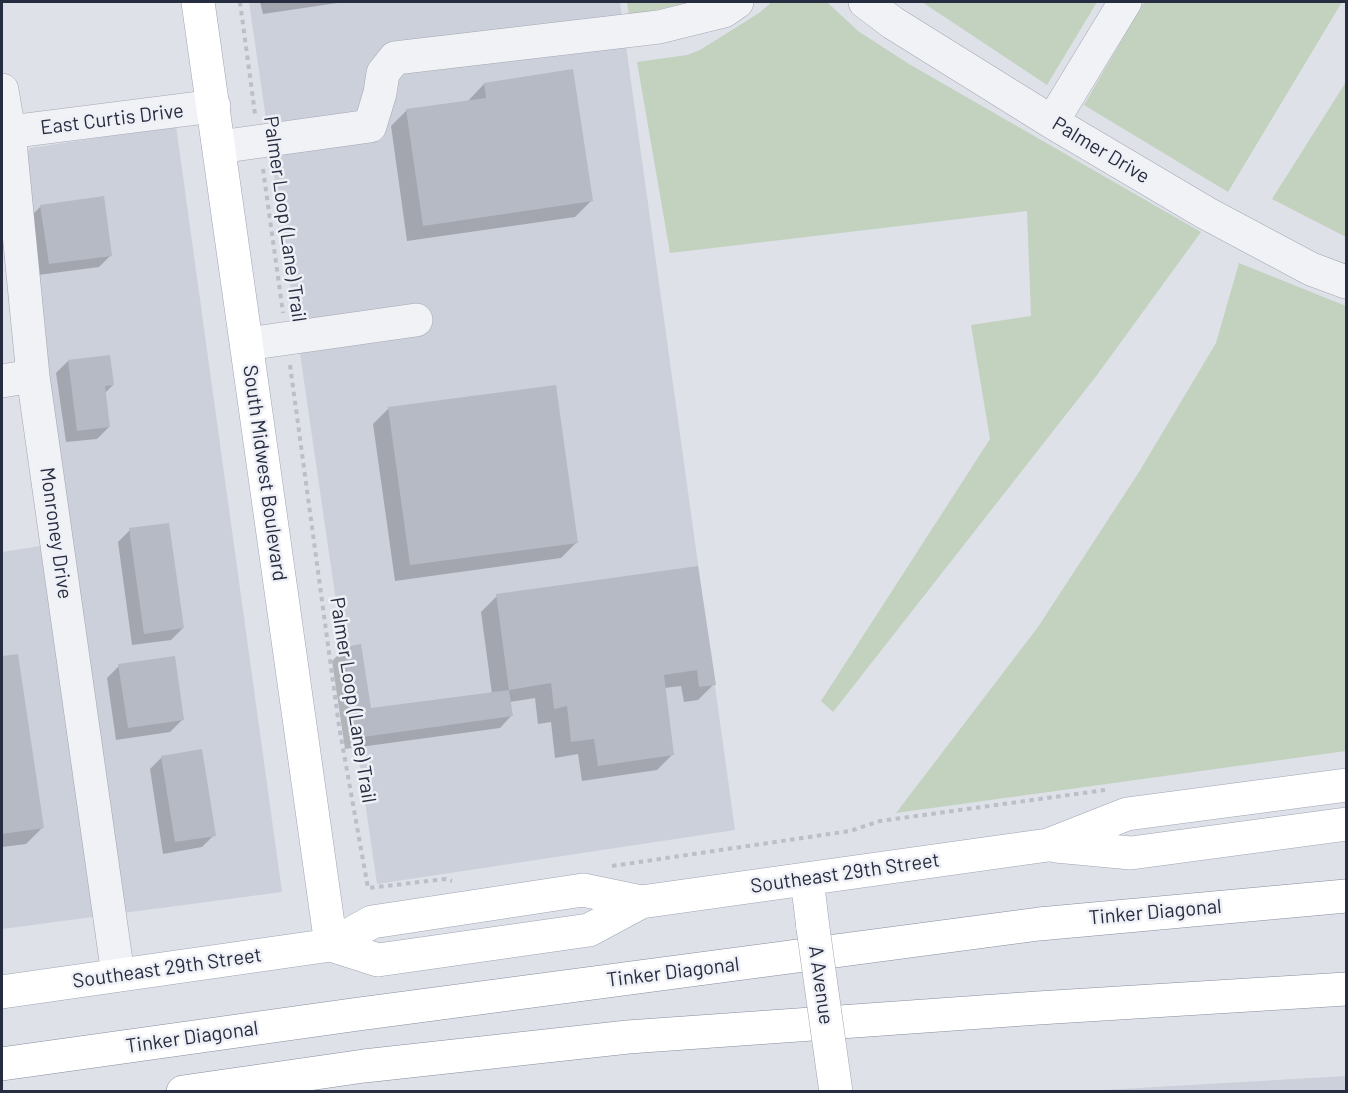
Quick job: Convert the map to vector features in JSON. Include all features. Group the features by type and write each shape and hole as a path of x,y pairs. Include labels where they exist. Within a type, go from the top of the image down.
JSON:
{"main road":[{"name":"South Midwest Boulevard","path":"198,2 332,945"},
{"name":"Southeast 29th Street","path":"2,992 332,945 378,960 531,939 589,930 641,902 1048,845 1127,814 1347,785"},
{"name":"Southeast 29th Street","path":"1048,845 1131,853 1347,824"},
{"name":"A Avenue","path":"807,879 836,1092"},
{"name":"Tinker Diagonal","path":"2,1064 1039,924 1347,896"},
{"path":"183,1092 364,1066 628,1037 1347,989"}],"street":[{"path":"219,147 370,126 380,93 383,73 395,58 659,27 724,11 737,2"},
{"name":"Palmer Drive","path":"866,2 893,23 1052,122 1234,228 1311,268 1347,282"},
{"path":"1052,122 1125,2"},
{"name":"Monroney Drive","path":"2,90 9,132 33,376 118,975"},
{"name":"East Curtis Drive","path":"9,132 214,106"},
{"path":"247,344 416,320"},
{"path":"2,381 33,376"}],"path":[{"name":"Palmer Loop (Lane) Trail","path":"240,2 339,726 368,888 446,879 457,883"},
{"path":"608,867 850,831 880,821"}],"shaded area":[{"path":"249,2 620,2 735,830 377,884"},
{"path":"176,126 282,892 2,929 2,552 72,541 21,169 22,160 30,148"},
{"path":"1346,1076 1346,1091 1091,1091 1104,1090"}],"green space":[{"path":"627,2 691,2 629,16"},
{"path":"772,2 827,2 858,31 909,64 1201,232 1097,375 833,712 821,701 990,439 971,325 1031,316 1027,211 670,253 637,62 687,55 700,50 759,13"},
{"path":"922,2 1097,2 1047,85"},
{"path":"1144,2 1342,2 1228,192 1084,105"},
{"path":"1346,82 1346,237 1272,199"},
{"path":"1239,263 1346,306 1346,751 896,813 1038,627 1139,472 1216,343"}],"building":[{"path":"573,69 593,201 423,226 406,109 486,98 484,83"},
{"path":"104,196 112,256 49,264 40,205"},
{"path":"110,355 114,385 105,386 110,427 77,431 68,360"},
{"path":"556,385 578,543 410,565 388,407"},
{"path":"169,523 184,628 144,634 129,528"},
{"path":"698,566 716,685 699,687 697,670 664,675 674,755 598,766 594,739 571,742 567,706 554,709 551,683 509,690 496,594"},
{"path":"361,644 371,708 509,690 513,716 356,738 343,647"},
{"path":"18,654 44,828 2,834 2,656"},
{"path":"175,656 184,720 128,728 118,664"},
{"path":"202,749 216,836 175,842 161,756"}]}
